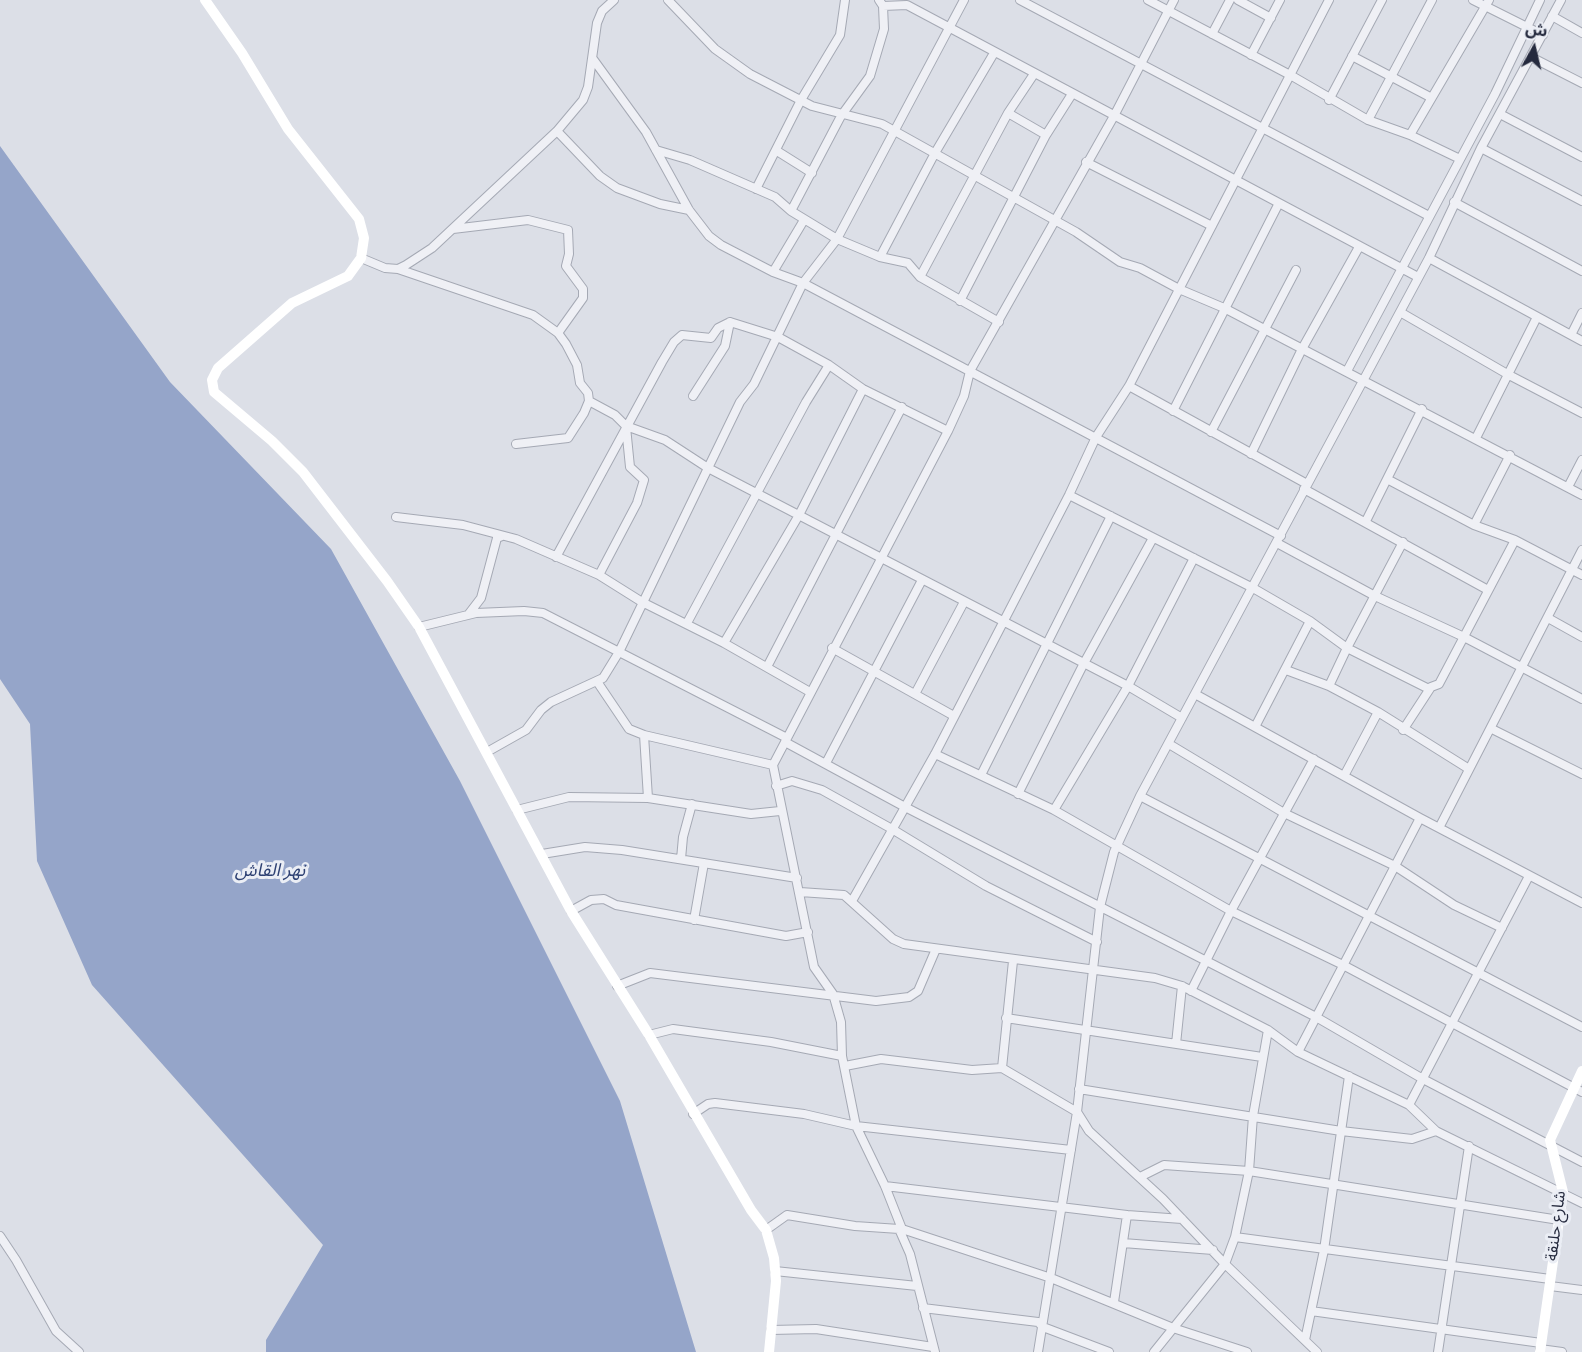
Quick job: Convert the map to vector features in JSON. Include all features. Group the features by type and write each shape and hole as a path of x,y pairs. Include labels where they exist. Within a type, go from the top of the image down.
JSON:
{"main road":[{"path":"205,0 242,53 288,129 359,219 364,238 361,258 353,270 340,281 296,300 218,368 212,384 219,398 272,441 316,488 387,580 419,627 571,911 649,1035 751,1210 766,1230 772,1246 776,1271 768,1352"},
{"path":"1550,1144 1555,1127 1578,1090 1582,1071"},
{"name":"شارع حلنقة","path":"1540,1348 1563,1192 1550,1144"}],"street":[{"path":"398,269 432,248 557,131 583,100 597,23 602,11 614,0"},
{"path":"668,0 691,26 734,64 801,100 841,116 871,121 894,130 1056,220 1120,262 1140,268 1179,289 1264,328 1510,455 1582,495"},
{"path":"756,189 801,100 840,35 845,0"},
{"path":"487,752 526,730 541,710 551,702 598,683 619,652 740,402 754,384 803,283 837,239 964,0"},
{"path":"1020,0 1429,216"},
{"path":"1148,0 1292,76 1329,100 1368,120 1410,135 1460,159"},
{"path":"771,1330 816,1329 934,1350 910,1254 885,1186 856,1126 842,1056 841,1022 833,994 816,974 800,892 780,811 773,765 832,648 948,431 964,396 970,371 1114,116 1174,0"},
{"path":"1212,34 1230,0"},
{"path":"1238,0 1271,18"},
{"path":"1251,55 1280,0"},
{"path":"852,901 954,716 1001,621 1069,495 1096,438 1129,386 1292,76 1329,0"},
{"path":"1329,100 1382,0"},
{"path":"1368,120 1432,0"},
{"path":"1473,0 1487,3 1543,35"},
{"path":"1347,371 1495,94 1540,0"},
{"path":"1038,1352 1077,1112 1095,969 1100,907 1117,846 1140,796 1305,487 1365,380 1429,258 1481,148 1561,0"},
{"path":"791,211 841,116 870,76 884,29 881,3 907,5 949,30 1238,179 1359,247 1418,277"},
{"path":"1410,135 1430,97 1487,3"},
{"path":"1552,16 1582,33"},
{"path":"880,257 935,153 994,53"},
{"path":"1352,56 1430,97"},
{"path":"1531,57 1582,83"},
{"path":"592,59 637,117 689,210 709,236 721,245 773,272 803,283 1096,438 1279,539 1375,596 1464,637 1582,699"},
{"path":"920,277 1008,113 1034,74"},
{"path":"960,302 1046,135 1072,94"},
{"path":"1008,113 1046,135"},
{"path":"1500,114 1582,157"},
{"path":"557,131 600,176 617,188 660,204 689,210"},
{"path":"1481,148 1580,200 1582,189"},
{"path":"656,150 690,159 775,197 804,220 837,239 880,257 908,262 920,277 960,302 999,322"},
{"path":"777,150 812,173"},
{"path":"1086,162 1212,226"},
{"path":"1454,202 1582,270"},
{"path":"1173,411 1279,203"},
{"path":"452,229 528,220 568,230 569,254 566,266 583,289 583,298 558,333"},
{"path":"773,272 804,220"},
{"path":"1251,454 1302,349 1359,247"},
{"path":"361,258 385,268 398,269 533,315 558,333 577,364 580,382 588,393 589,401 574,432 568,438 516,444"},
{"path":"1429,258 1582,341"},
{"path":"1211,432 1296,270"},
{"path":"1400,312 1509,375 1582,413"},
{"path":"1571,335 1582,313"},
{"path":"1476,438 1537,317"},
{"path":"693,396 725,346 730,322"},
{"path":"556,557 626,426 678,338 682,335 711,338 718,328 730,322 778,337 829,365 863,389 948,431"},
{"path":"687,623 806,402 829,365"},
{"path":"1129,386 1488,590"},
{"path":"724,643 798,515 863,389"},
{"path":"589,401 615,415 626,426 665,440 708,468 1083,665 1128,686 1182,718"},
{"path":"767,667 838,536 903,407"},
{"path":"1366,521 1422,409"},
{"path":"599,575 637,503 644,480 630,467 626,426"},
{"path":"1474,525 1510,455"},
{"path":"1568,487 1582,460"},
{"path":"1387,479 1474,525 1515,540 1582,575"},
{"path":"1069,495 1253,588 1310,621 1347,648 1429,689"},
{"path":"981,775 1111,516"},
{"path":"396,517 462,525 502,536 599,575 642,602 687,623 810,692"},
{"path":"467,617 481,598 497,538 502,536"},
{"path":"1018,794 1083,665 1153,538"},
{"path":"1403,730 1429,689 1439,684 1515,540"},
{"path":"1329,686 1404,542"},
{"path":"1439,828 1468,770 1492,729 1582,550"},
{"path":"1054,810 1128,686 1194,558"},
{"path":"826,764 922,580"},
{"path":"915,694 964,602"},
{"path":"419,627 476,613 497,611 543,613 786,740 905,807 1316,1017 1423,1078 1582,1162"},
{"path":"1548,618 1582,637"},
{"path":"1255,727 1310,621"},
{"path":"832,648 954,716"},
{"path":"1286,670 1329,686 1378,712 1468,770"},
{"path":"598,683 629,729 644,735 773,765"},
{"path":"1195,694 1420,818 1582,903"},
{"path":"1344,776 1378,712"},
{"path":"1492,729 1582,774"},
{"path":"644,735 648,798"},
{"path":"1169,744 1284,813 1395,866 1454,904 1502,928"},
{"path":"934,753 1054,810 1231,911 1343,965 1578,1090"},
{"path":"1191,991 1231,911 1314,759"},
{"path":"776,786 792,782 822,790 986,886 1097,942"},
{"path":"1140,796 1261,857 1582,1028"},
{"path":"517,810 569,797 648,798 751,814 780,811"},
{"path":"681,859 683,837 692,804"},
{"path":"1298,1052 1420,818"},
{"path":"542,854 585,847 681,859 796,878"},
{"path":"694,920 704,863"},
{"path":"1409,1105 1529,876"},
{"path":"800,892 837,892 852,901 898,942 1013,960 1155,978 1182,986 1268,1030 1298,1052 1409,1105 1436,1131 1582,1203"},
{"path":"571,911 591,900 604,900 616,905 786,936 807,932"},
{"path":"617,986 650,973 833,994 867,1001 914,995 921,987 936,949"},
{"path":"1002,1068 1013,960"},
{"path":"1176,1044 1182,986"},
{"path":"1006,1018 1262,1057"},
{"path":"649,1035 673,1029 771,1042 842,1056"},
{"path":"1154,1352 1225,1264 1235,1237 1249,1171 1253,1116 1268,1030"},
{"path":"845,1066 881,1059 972,1070 1002,1068 1077,1112 1089,1131 1182,1219 1314,1351"},
{"path":"1305,1340 1324,1250 1349,1076"},
{"path":"1079,1089 1341,1131 1415,1139 1436,1131"},
{"path":"693,1114 715,1102 804,1114 856,1126 1071,1150"},
{"path":"1438,1352 1469,1146"},
{"path":"1140,1178 1164,1165 1249,1171 1559,1220"},
{"path":"885,1186 1062,1208 1182,1219"},
{"path":"766,1230 785,1215 855,1226 900,1229 1051,1278 1224,1348 1247,1352"},
{"path":"1114,1302 1127,1215"},
{"path":"0,1236 56,1331 79,1352"},
{"path":"1235,1237 1452,1267 1550,1282 1582,1290"},
{"path":"1124,1243 1213,1250"},
{"path":"776,1271 917,1286"},
{"path":"923,1308 1038,1322 1043,1327 1109,1352"},
{"path":"1311,1311 1442,1330 1562,1352"}],"water":[{"name":"نهر القاش","path":"0,146 170,382 331,549 460,781 620,1101 696,1352 266,1352 266,1340 323,1245 92,985 37,861 30,724 0,679"}]}
